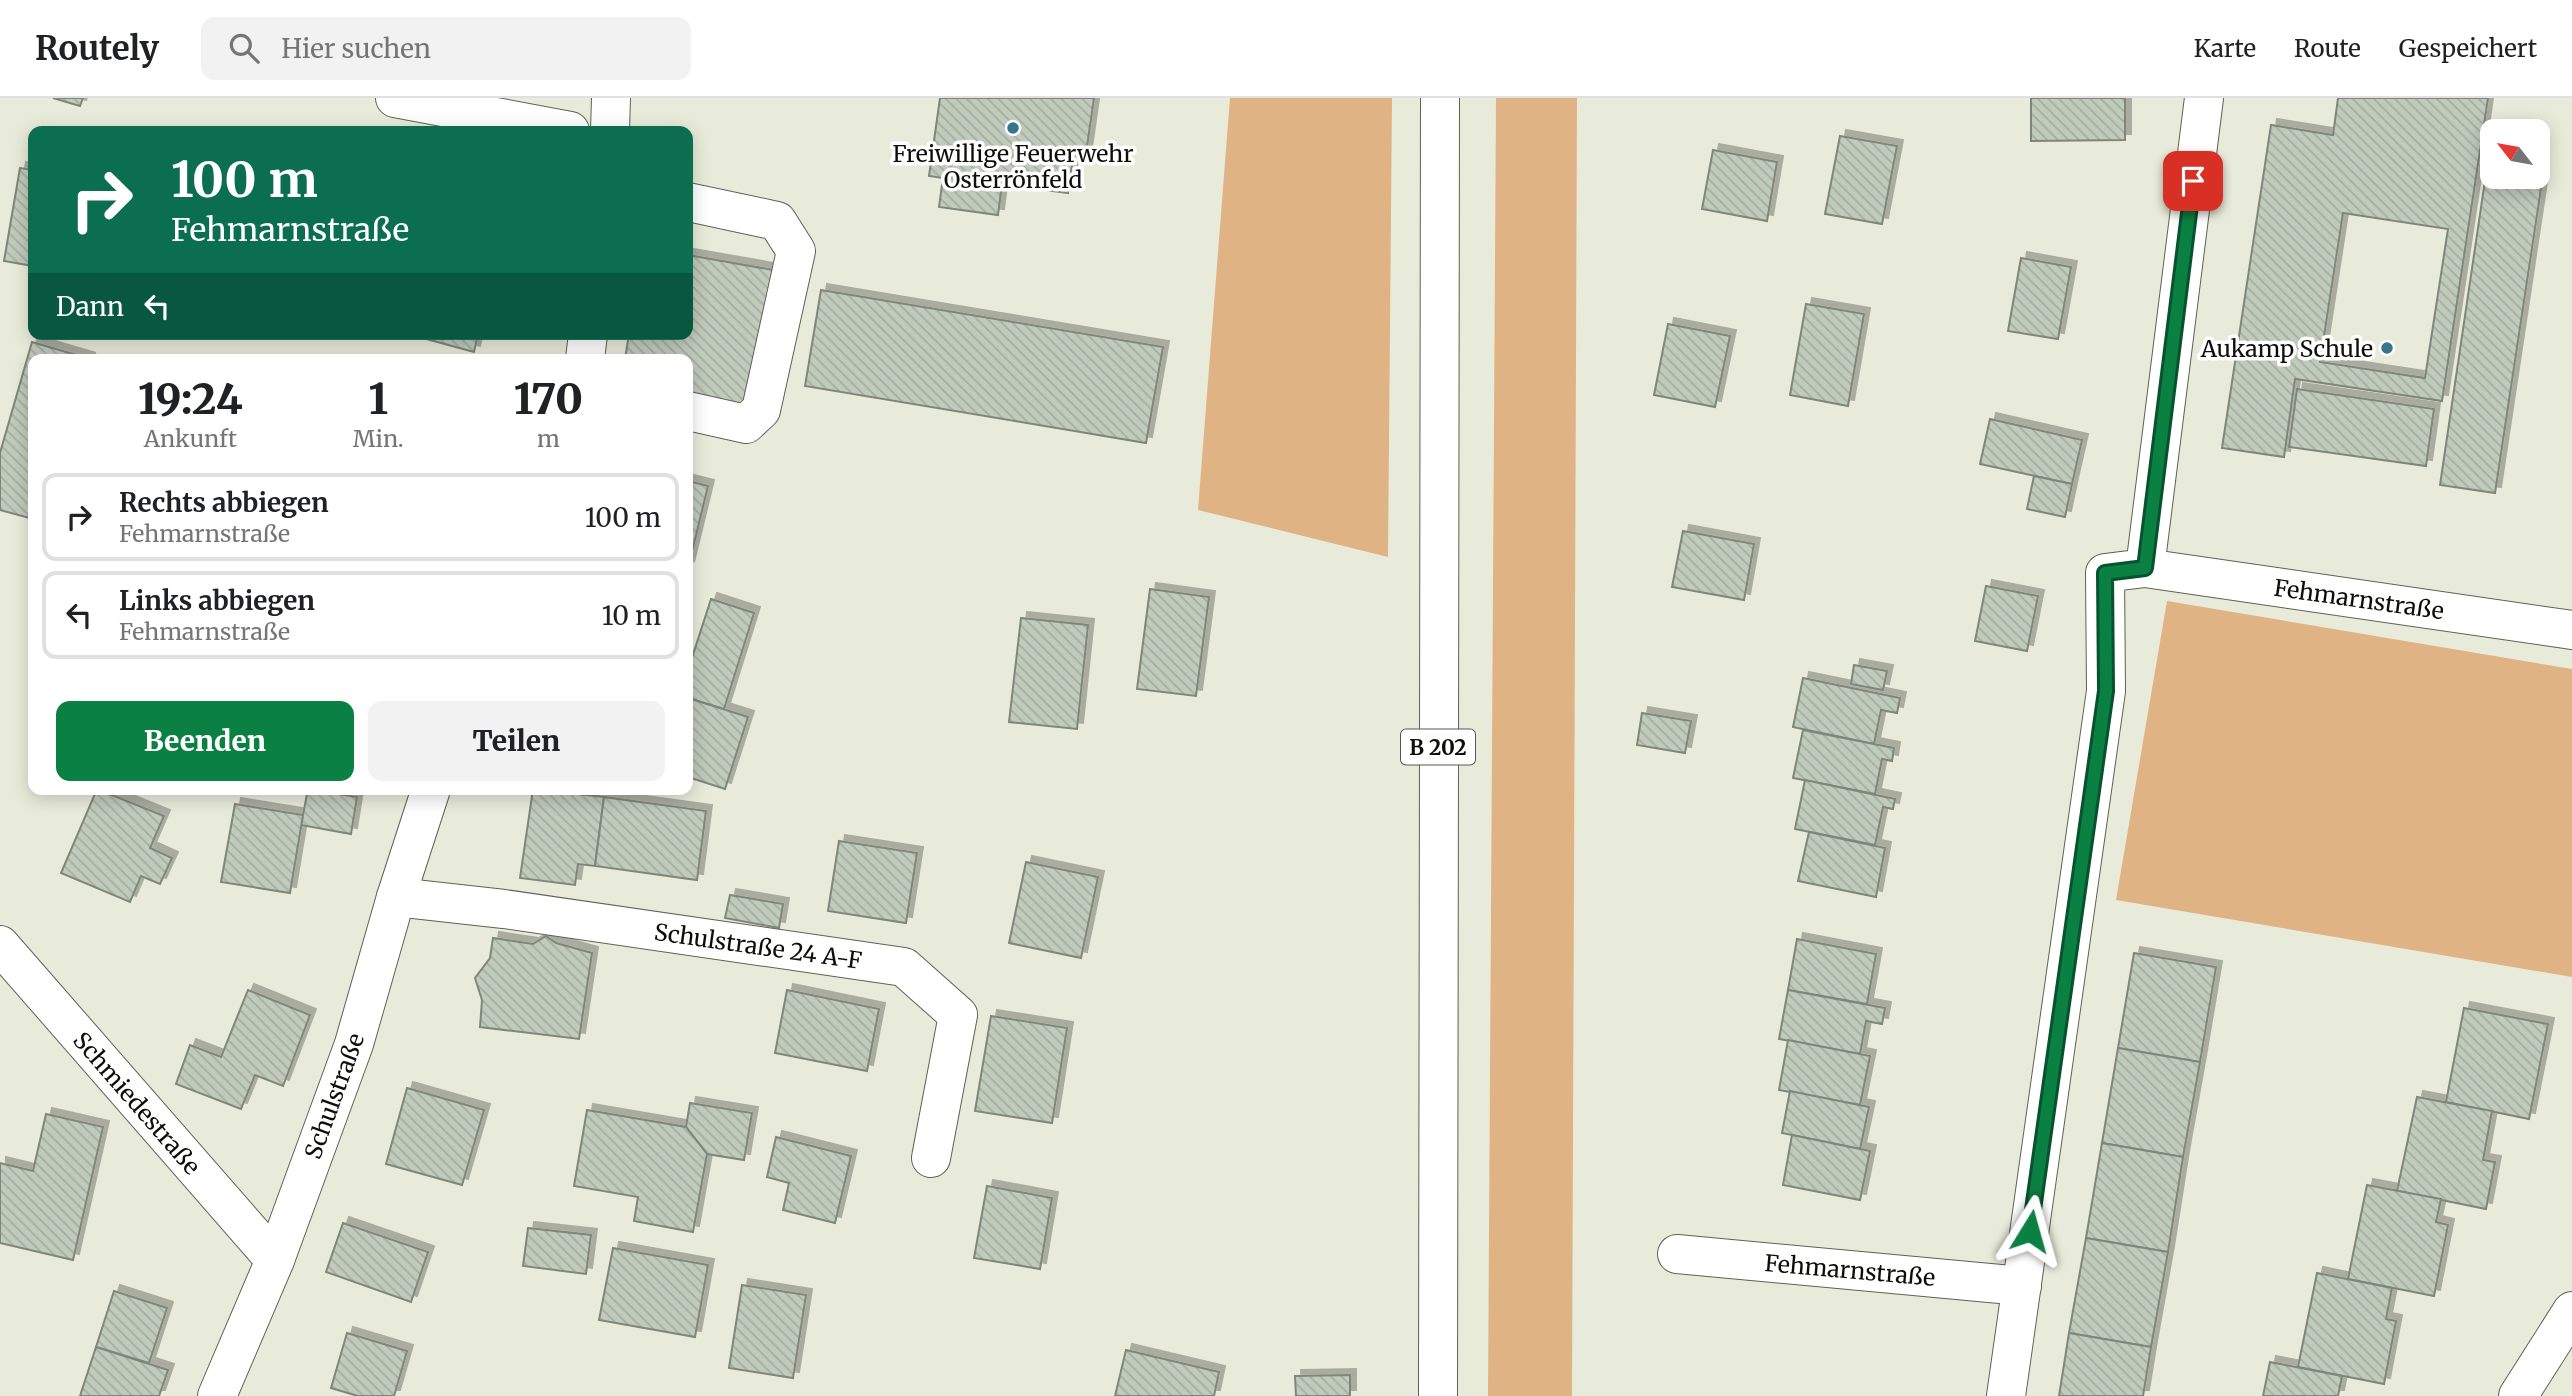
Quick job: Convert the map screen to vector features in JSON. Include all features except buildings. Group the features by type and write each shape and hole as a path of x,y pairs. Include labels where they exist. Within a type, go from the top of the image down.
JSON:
{"main road":[{"path":"395,98 543,126"},
{"path":"610,126 611,98"},
{"name":"B 202","path":"1438,1396 1440,98"},
{"path":"2145,568 2204,98"},
{"path":"693,203 777,221 796,251 761,410 747,424 693,412"},
{"name":"Fehmarnstraße","path":"2006,1396 2106,691 2105,573 2145,568 2572,630"},
{"name":"Schulstraße","path":"218,1396 275,1260 354,1044 428,795"},
{"name":"Schulstraße 24 A-F","path":"396,897 504,909 904,967 958,1015 931,1158"},
{"name":"Schmiedestraße","path":"0,945 275,1260"},
{"name":"Fehmarnstraße","path":"1677,1254 2022,1286"},
{"path":"2518,1396 2572,1311"}],"shaded area":[{"path":"1230,98 1392,98 1388,557 1198,510"},
{"path":"1496,98 1577,98 1572,1396 1488,1396"},
{"path":"2167,601 2572,669 2572,977 2116,900"}],"place":[{"name":"Freiwillige Feuerwehr Osterrönfeld","path":"1013,128"},
{"name":"Aukamp Schule","path":"2387,348"}],"route":[{"path":"2030,1231 2106,691 2105,573 2145,568 2193,181"}]}
